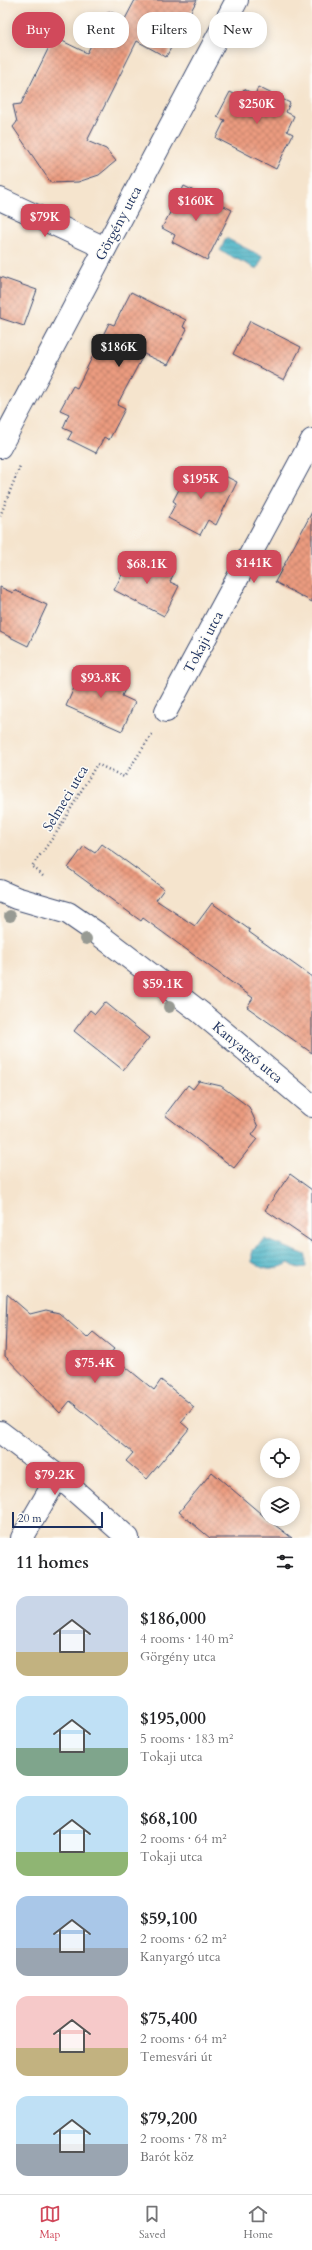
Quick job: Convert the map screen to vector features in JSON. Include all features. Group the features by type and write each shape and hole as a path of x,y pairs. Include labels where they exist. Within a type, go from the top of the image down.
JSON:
{"street":[{"name":"Görgény utca","path":"0,447 237,0"},
{"path":"0,199 105,248"},
{"name":"Tokaji utca","path":"166,710 312,440"},
{"name":"Kanyargó utca","path":"0,891 16,898 68,913 97,933 200,1012 312,1106"},
{"path":"0,1432 58,1476 128,1538"},
{"path":"22,1538 58,1476"}],"path":[{"path":"0,516 21,463"},
{"name":"Selmeci utca","path":"32,866 57,832 97,764 124,777 166,710"}],"water":[{"path":"226,238 263,257 257,269 220,251"},
{"path":"265,1239 306,1255 306,1267 297,1268 289,1263 279,1268 266,1269 252,1262 252,1250"}],"building":[{"path":"135,0 197,0 190,12 137,12 137,41 87,141 106,149 116,161 99,175 78,182 51,183 13,127 17,122 13,105 21,104 49,48 65,48 65,42 73,46 73,48 77,48 87,53 90,48 129,48 129,12"},
{"path":"150,48 171,48 166,57"},
{"path":"258,87 290,103 286,112 294,116 287,131 293,134 276,169 216,138 225,120 217,117 230,92 240,97 244,89 255,95"},
{"path":"184,186 232,210 207,260 172,242 175,235 162,228"},
{"path":"0,277 37,290 24,326 0,318"},
{"path":"131,292 186,320 183,327 187,329 168,365 144,354 117,405 125,409 109,440 104,437 96,453 68,439 72,432 63,428 69,414 60,410 73,386 77,388 109,323 114,325"},
{"path":"250,321 301,347 284,380 233,354"},
{"path":"190,468 207,477 211,469 237,482 216,525 208,520 200,535 168,518 176,503 173,501"},
{"path":"312,512 312,602 275,582"},
{"path":"132,555 173,575 170,582 179,586 164,616 114,590"},
{"path":"0,587 13,593 14,590 47,605 28,646 0,632"},
{"path":"82,670 92,674 94,670 127,684 122,696 135,702 122,731 66,706"},
{"path":"102,844 164,889 156,900 195,926 212,903 250,930 249,932 312,977 312,1053 247,1007 253,998 143,918 141,921 68,868 84,846 95,853"},
{"path":"105,1002 149,1038 123,1070 74,1031 90,1010 95,1014"},
{"path":"199,1081 221,1086 249,1107 258,1127 252,1135 257,1139 234,1168 165,1115 188,1085 193,1089"},
{"path":"290,1174 312,1190 312,1242 265,1210"},
{"path":"7,1294 30,1314 46,1310 59,1313 87,1338 93,1332 114,1349 110,1354 154,1390 161,1380 194,1407 181,1422 189,1429 147,1479 126,1461 133,1453 70,1401 60,1413 5,1356"},
{"path":"212,1472 260,1513 260,1526 276,1526 292,1538 210,1538 179,1512"}]}
